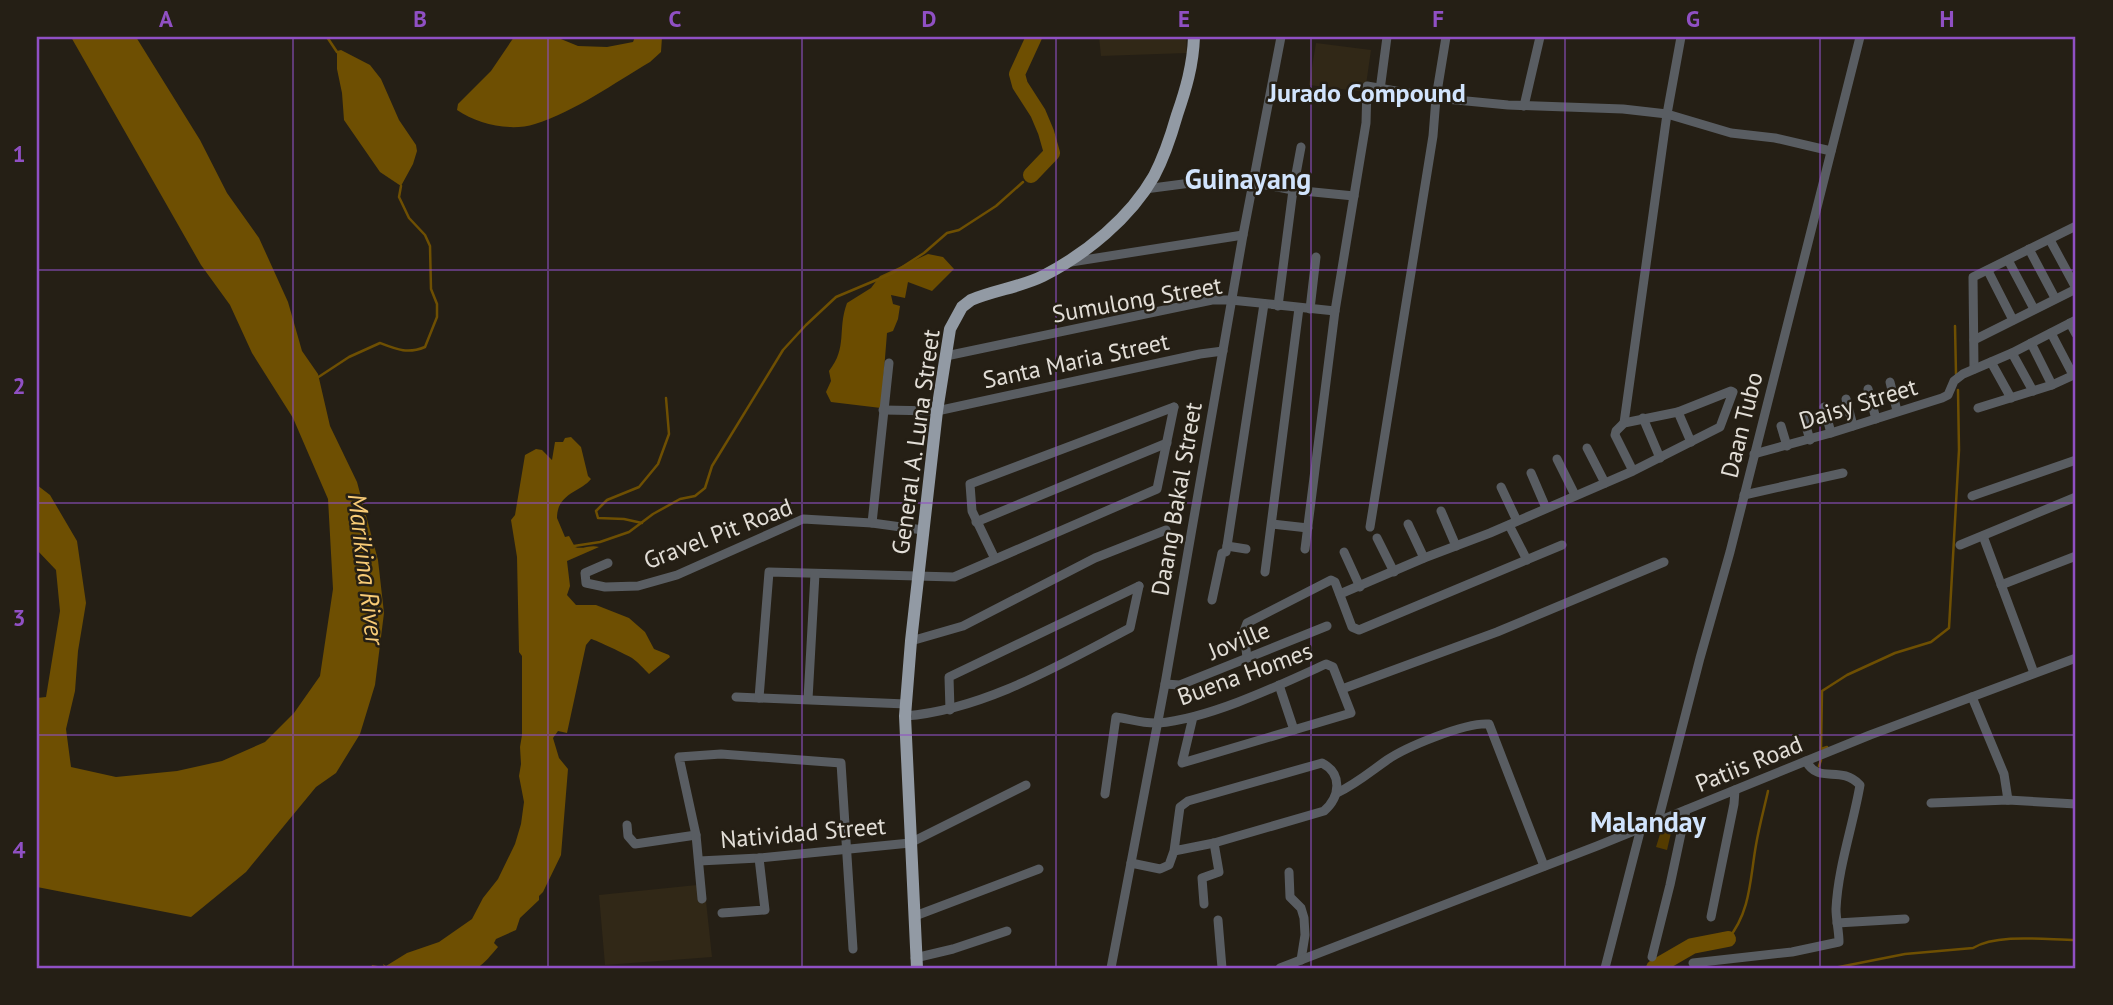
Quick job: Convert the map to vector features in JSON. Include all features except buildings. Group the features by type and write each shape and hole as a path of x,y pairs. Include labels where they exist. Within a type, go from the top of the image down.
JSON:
{"main road":[{"name":"General A. Luna Street","path":"916,963 906,710 923,530 950,329 954,318 971,300 1042,276 1066,263 1120,219 1145,189 1160,163 1188,84 1193,62 1194,37"}],"street":[{"name":"Daang Bakal Street","path":"1111,968 1165,684 1242,235 1281,37"},
{"path":"1380,90 1387,37"},
{"path":"1370,527 1433,136 1446,37"},
{"path":"1524,106 1540,37"},
{"path":"1624,424 1667,114 1681,37"},
{"name":"Daan Tubo","path":"1658,821 1860,37"},
{"path":"1305,549 1335,312 1366,123 1367,86 1436,98 1667,114 1731,133 1775,138 1831,151"},
{"path":"1278,306 1301,147"},
{"path":"1145,189 1229,178 1293,190 1354,196"},
{"path":"1974,369 1973,277 2073,227 2076,239"},
{"path":"1066,263 1242,235"},
{"path":"1974,340 2076,289 2050,240"},
{"path":"2029,249 2055,298"},
{"path":"1310,309 1316,257"},
{"path":"2008,260 2034,309"},
{"path":"1988,271 2013,320"},
{"name":"Sumulong Street","path":"946,356 1212,300 1335,312"},
{"path":"1212,600 1222,553 1226,552 1264,304"},
{"path":"1265,572 1299,308"},
{"path":"2073,321 2076,334"},
{"name":"Daisy Street","path":"1754,454 1810,440 1942,398 1948,395 1954,381 1974,369 2012,353 2073,321"},
{"path":"1978,408 2052,385 2075,374 2051,333"},
{"path":"2031,343 2052,385"},
{"name":"Santa Maria Street","path":"883,410 937,411 1223,351"},
{"path":"2012,353 2032,391"},
{"path":"1991,362 2011,398"},
{"path":"872,523 889,363"},
{"path":"1890,382 1898,411"},
{"path":"1868,389 1876,419"},
{"path":"1340,594 1513,523 1633,471 1660,458 1720,427 1733,392 1678,412 1624,424 1615,435 1633,471"},
{"path":"1846,398 1853,426"},
{"path":"759,698 769,572 954,577 1157,489 1174,407 971,484 972,511 995,559"},
{"path":"1824,407 1831,433"},
{"path":"1678,412 1691,442"},
{"path":"1803,416 1810,440"},
{"path":"1643,418 1660,458"},
{"path":"1781,426 1787,446"},
{"path":"976,522 1167,443"},
{"path":"1587,448 1605,483"},
{"path":"1557,459 1575,495"},
{"path":"1972,496 2076,460"},
{"path":"1531,473 1546,508"},
{"path":"1744,495 1843,473"},
{"path":"1501,487 1527,560"},
{"path":"1960,545 2076,497"},
{"path":"1441,511 1456,546"},
{"name":"Gravel Pit Road","path":"608,563 585,573 588,584 610,587 638,586 677,575 803,519 872,523 923,530"},
{"path":"1272,524 1308,528"},
{"path":"1408,524 1424,558"},
{"path":"911,641 964,626 1095,558 1166,530"},
{"path":"1983,537 2034,673"},
{"path":"1377,538 1394,572"},
{"path":"1247,659 1244,631 1251,620 1331,580 1335,582 1353,627 1359,629 1562,545"},
{"path":"1227,546 1246,549"},
{"path":"1345,552 1360,587"},
{"path":"2001,585 2076,556"},
{"path":"1342,689 1485,636 1664,562"},
{"path":"808,699 815,574"},
{"path":"736,697 808,699 906,710 950,710 1039,676 1130,628 1139,586 949,677 950,710"},
{"name":"Joville","path":"1165,684 1180,685 1327,626"},
{"name":"Patiis Road","path":"1280,968 1972,696 2076,658"},
{"name":"Buena Homes","path":"1105,794 1116,717 1157,723 1194,716 1330,664 1351,713 1294,730"},
{"path":"1194,716 1182,763 1294,730 1279,685"},
{"path":"1972,696 2004,774 2008,800"},
{"path":"1337,793 1390,758 1414,747 1471,725 1489,724 1544,866"},
{"path":"702,899 696,835 679,757 721,754 841,763 849,850 853,949"},
{"path":"1693,963 1832,945 1839,941 1837,898 1860,785 1847,775 1817,773 1806,761"},
{"path":"1131,863 1160,869 1169,865 1174,851 1180,807 1194,799 1322,764 1330,768 1335,776 1335,802 1324,811 1214,843 1174,851"},
{"path":"910,843 1026,785"},
{"path":"1710,916 1735,790"},
{"path":"1931,803 2008,800 2076,804"},
{"path":"1652,957 1686,810"},
{"path":"627,825 628,836 635,844 696,835"},
{"path":"1605,968 1641,828"},
{"name":"Natividad Street","path":"699,861 759,858 910,843"},
{"path":"1204,904 1203,875 1219,872 1214,843"},
{"path":"722,913 765,910 759,858"},
{"path":"915,916 1039,869"},
{"path":"1289,873 1290,897 1301,908 1304,918 1305,934 1301,960"},
{"path":"1837,923 1905,919"},
{"path":"1218,920 1222,968"},
{"path":"916,963 1007,931"}],"shaded area":[{"path":"1099,37 1186,37 1187,53 1101,56"},
{"path":"1316,43 1371,50 1365,92 1309,85"},
{"path":"928,254 943,257 954,269 932,291 908,282 905,298 891,295 893,304 900,306 893,331 887,333 881,408 831,402 826,392 831,381 829,371 838,354 847,303 871,288 880,276"},
{"path":"1661,831 1671,833 1667,850 1656,847"},
{"path":"697,885 698,902 706,901 712,957 605,965 599,895"}],"water":[{"name":"Marikina River","path":"71,37 136,37 200,140 227,193 259,238 288,302 302,351 318,374 330,426 357,482 378,560 384,613 375,685 360,734 336,773 316,787 246,872 191,917 37,887 37,698 46,697 60,611 56,570 37,550 37,485 50,495 77,541 86,603 75,691 66,729 71,767 116,777 177,771 222,761 265,742 294,713 320,676 333,589 328,499 293,418 252,353 230,305 201,265"},
{"path":"514,37 556,37 578,46 607,47 633,42 635,37 662,37 661,52 650,62 580,104 535,124 505,127 475,119 457,110 458,104 491,71"},
{"path":"341,50 370,65 381,79 399,120 416,145 413,164 401,186 380,172 344,120 337,69 337,51"},
{"path":"571,437 581,447 591,479 565,498 557,518 565,537 569,536 575,547 599,547 567,561 570,586 567,595 576,605 596,605 629,618 645,632 654,649 670,657 649,674 632,658 605,645 591,639 586,645 567,733 558,731 553,738 559,758 568,769 561,855 539,900 520,918 516,930 496,939 494,943 498,947 477,968 371,968 372,965 384,967 383,964 386,966 407,953 439,942 472,919 483,898 498,879 515,844 524,802 519,776 522,656 519,652 517,557 511,520 515,515 525,455 536,449 542,450 552,460 555,442 563,442 565,438"}],"waterway":[{"path":"327,37 337,52"},
{"path":"1031,175 1052,153 1038,113 1020,85 1017,74 1034,37"},
{"path":"574,546 600,542 629,532 653,514 680,499 695,496 705,488 712,466 783,350 806,325 836,297 893,273 924,253 947,233 959,230 996,206 1023,182"},
{"path":"317,378 349,357 380,343 403,350 425,347 437,317 437,304 431,289 430,246 425,235 409,218 399,197 401,186"},
{"path":"1955,326 1956,374"},
{"path":"1827,747 1821,749 1822,691 1847,675 1895,653 1931,642 1949,628 1959,450 1958,390"},
{"path":"642,523 598,518 596,511 607,500 639,487 658,464 669,434 666,398"},
{"path":"1819,766 1821,760"},
{"path":"1728,939 1745,906 1768,791"},
{"path":"1654,968 1692,946 1728,939"},
{"path":"1834,968 1905,954 1973,948 1996,940 2076,940"}],"district":[{"name":"Jurado Compound","path":"1367,93"},
{"name":"Guinayang","path":"1248,179"},
{"name":"Malanday","path":"1648,822"}]}
